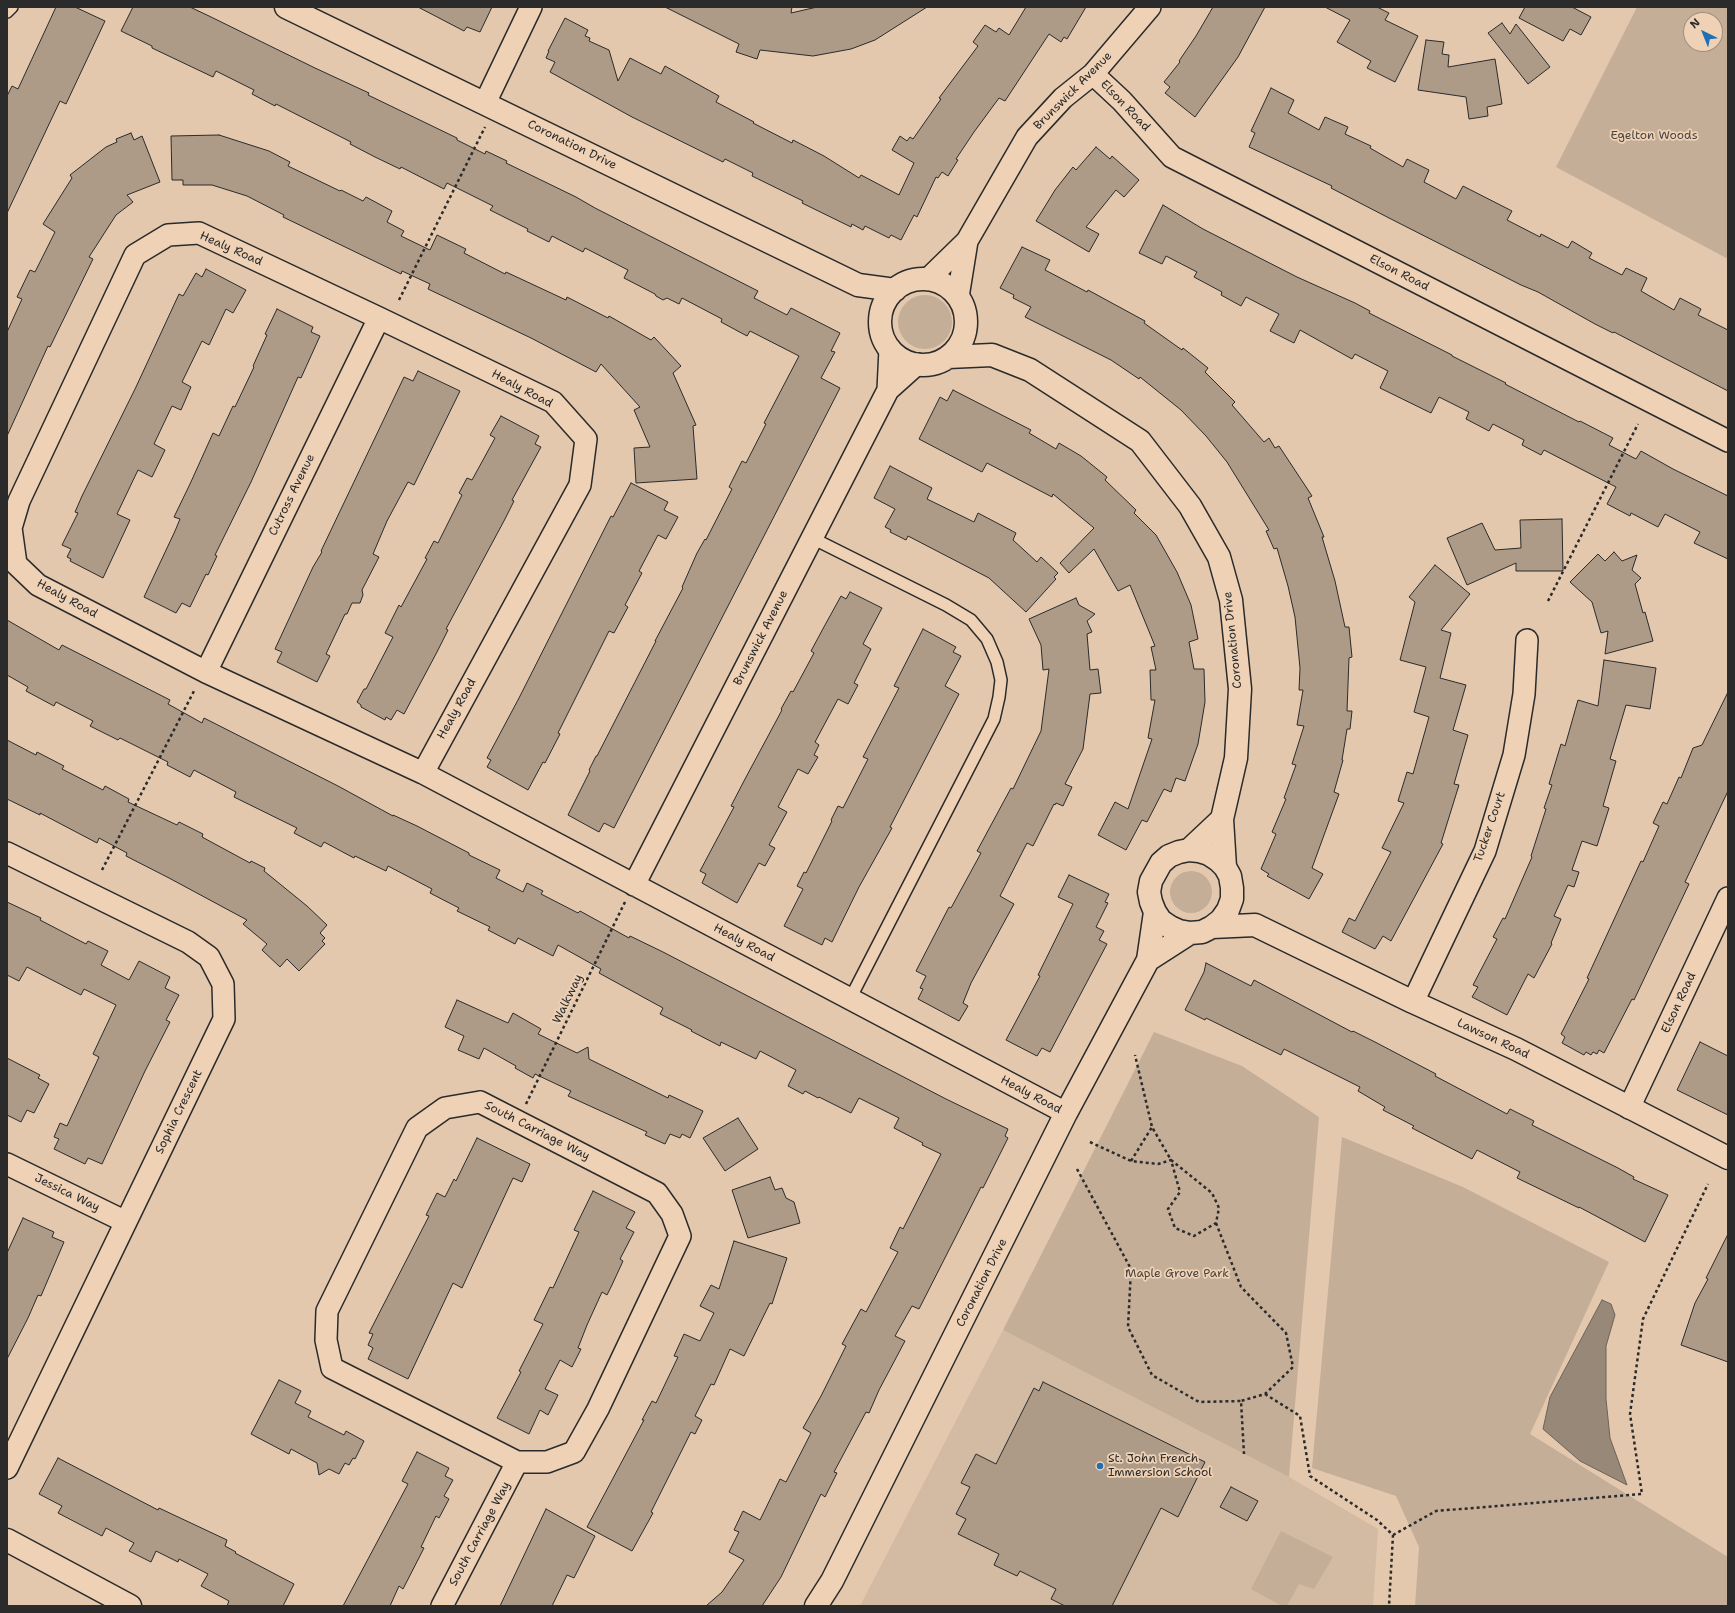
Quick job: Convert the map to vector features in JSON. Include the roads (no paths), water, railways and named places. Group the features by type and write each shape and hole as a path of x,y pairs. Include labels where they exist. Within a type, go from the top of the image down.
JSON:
{"street":[{"name":"Coronation Drive","path":"286,7 858,285 895,290"},
{"path":"485,103 531,7"},
{"name":"Brunswick Avenue","path":"928,279 967,241 1027,137 1063,98 1093,74 1150,7"},
{"name":"Elson Road","path":"1093,74 1122,101 1172,157 1728,441"},
{"name":"Healy Road","path":"423,772 580,485 586,439 553,402 199,233 168,235 136,255 13,498 11,528 16,564 38,586 201,680 423,772 1066,1114"},
{"name":"Brunswick Avenue","path":"958,297 967,241"},
{"path":"858,285 880,319 884,339 897,356 906,361 917,364 928,364 938,362 948,357 962,340 966,317 964,307 950,288 940,282 928,279 905,283 895,290 887,299 882,308 880,319"},
{"path":"966,317 992,355"},
{"name":"Cutross Avenue","path":"201,680 379,318"},
{"name":"Brunswick Avenue","path":"888,390 890,348"},
{"name":"Coronation Drive","path":"948,357 992,355 1030,370 1140,441 1190,506 1219,557 1231,600 1240,689 1236,758 1222,819 1225,867"},
{"name":"Brunswick Avenue","path":"634,885 888,390 917,364"},
{"name":"Tucker Court","path":"1413,1002 1485,851 1514,755 1524,694 1527,640"},
{"path":"1189,850 1222,819"},
{"path":"1189,850 1199,851 1209,854 1225,867 1230,876 1232,899 1228,910 1221,920 1202,932 1190,933 1179,931 1161,921 1151,902 1149,892 1150,881 1161,863 1169,856 1178,852 1189,850"},
{"name":"Sophia Crescent","path":"7,853 188,942 209,957 223,984 224,1019 7,1468"},
{"path":"1232,888 1255,925"},
{"name":"Elson Road","path":"1629,1108 1727,902"},
{"name":"Coronation Drive","path":"816,1606 832,1581 1066,1114 1148,960 1155,912"},
{"name":"Lawson Road","path":"1212,927 1255,925 1413,1002 1516,1049 1728,1158"},
{"name":"Coronation Drive","path":"1148,960 1190,933"},
{"name":"South Carriage Way","path":"480,1102 657,1192 672,1214 680,1236 598,1409 574,1452 548,1462 517,1462 332,1368 326,1340 327,1312 417,1128 445,1108 480,1102"},
{"name":"Jessica Way","path":"7,1164 126,1222"},
{"name":"South Carriage Way","path":"442,1606 517,1462"},
{"path":"7,1540 130,1606"}],"lane":[{"path":"7,12 12,7"},
{"path":"812,538 946,605 971,620 987,639 997,662 1001,680 994,719 850,999"}],"place":[{"name":"St. John French Immersion School","path":"1100,1466"}],"park label":[{"name":"Egelton Woods","path":"1654,136"},
{"name":"Maple Grove Park","path":"1177,1274"}]}
